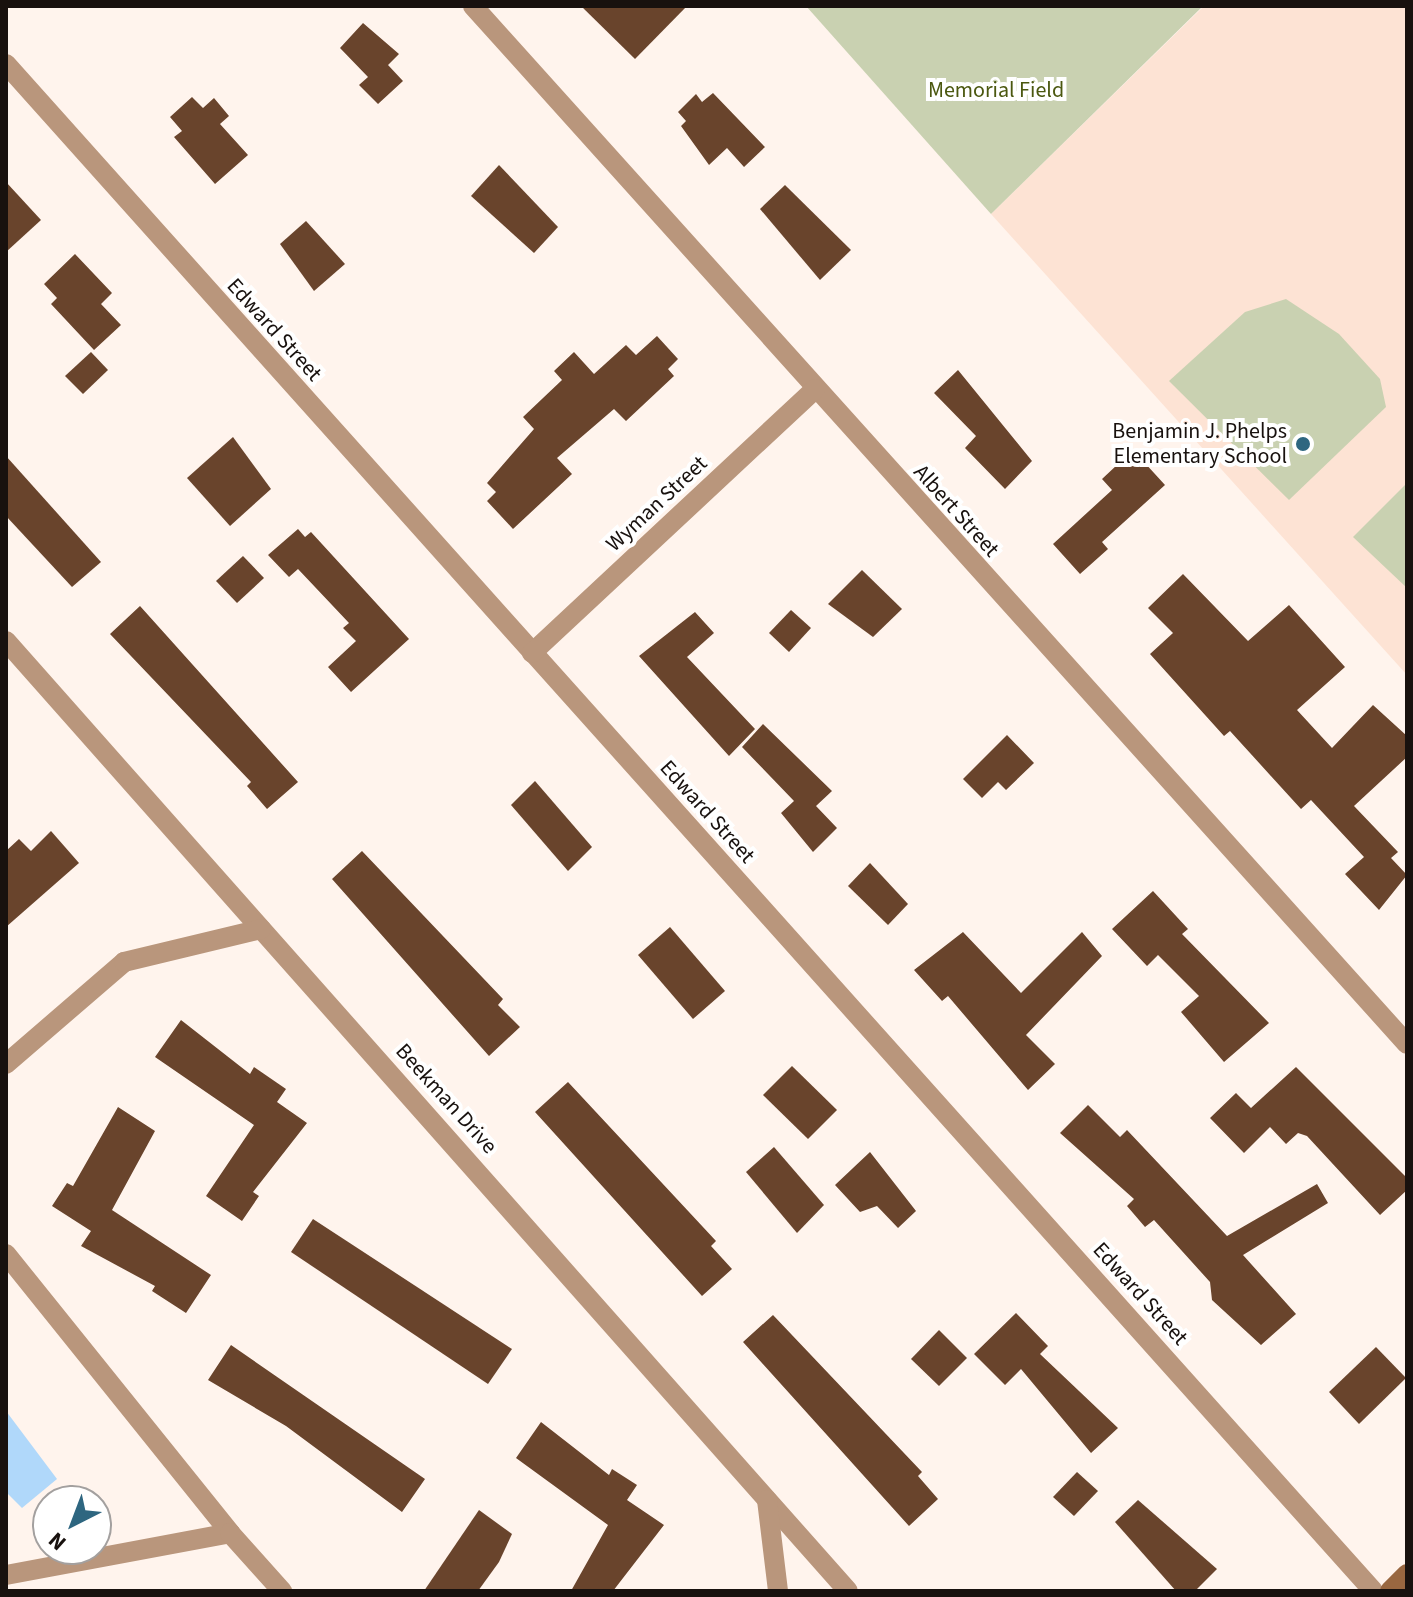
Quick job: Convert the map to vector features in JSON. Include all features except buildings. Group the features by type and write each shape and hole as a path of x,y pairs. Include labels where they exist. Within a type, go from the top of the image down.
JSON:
{"main road":[{"path":"1390,1591 1407,1574"}],"street":[{"name":"Albert Street","path":"473,6 1407,1044"},
{"name":"Edward Street","path":"6,64 1373,1591"},
{"name":"Wyman Street","path":"532,653 815,389"},
{"name":"Beekman Drive","path":"6,641 848,1591"},
{"path":"6,1064 124,962 261,929"},
{"path":"6,1254 230,1533 282,1591"},
{"path":"767,1500 778,1591"},
{"path":"6,1575 230,1533"}],"shaded area":[{"name":"Benjamin J. Phelps Elementary School","path":"1204,6 1407,6 1407,675 991,214"}],"green space":[{"name":"Memorial Field","path":"806,6 1203,6 991,214"},
{"path":"1286,299 1339,334 1380,379 1386,407 1289,500 1169,381 1245,312"},
{"path":"1407,483 1407,588 1353,537"}],"water":[{"path":"6,1411 57,1479 50,1485 32,1485 32,1500 22,1508 6,1492"}],"place":[{"name":"Benjamin J. Phelps Elementary School","path":"1303,444"}]}
